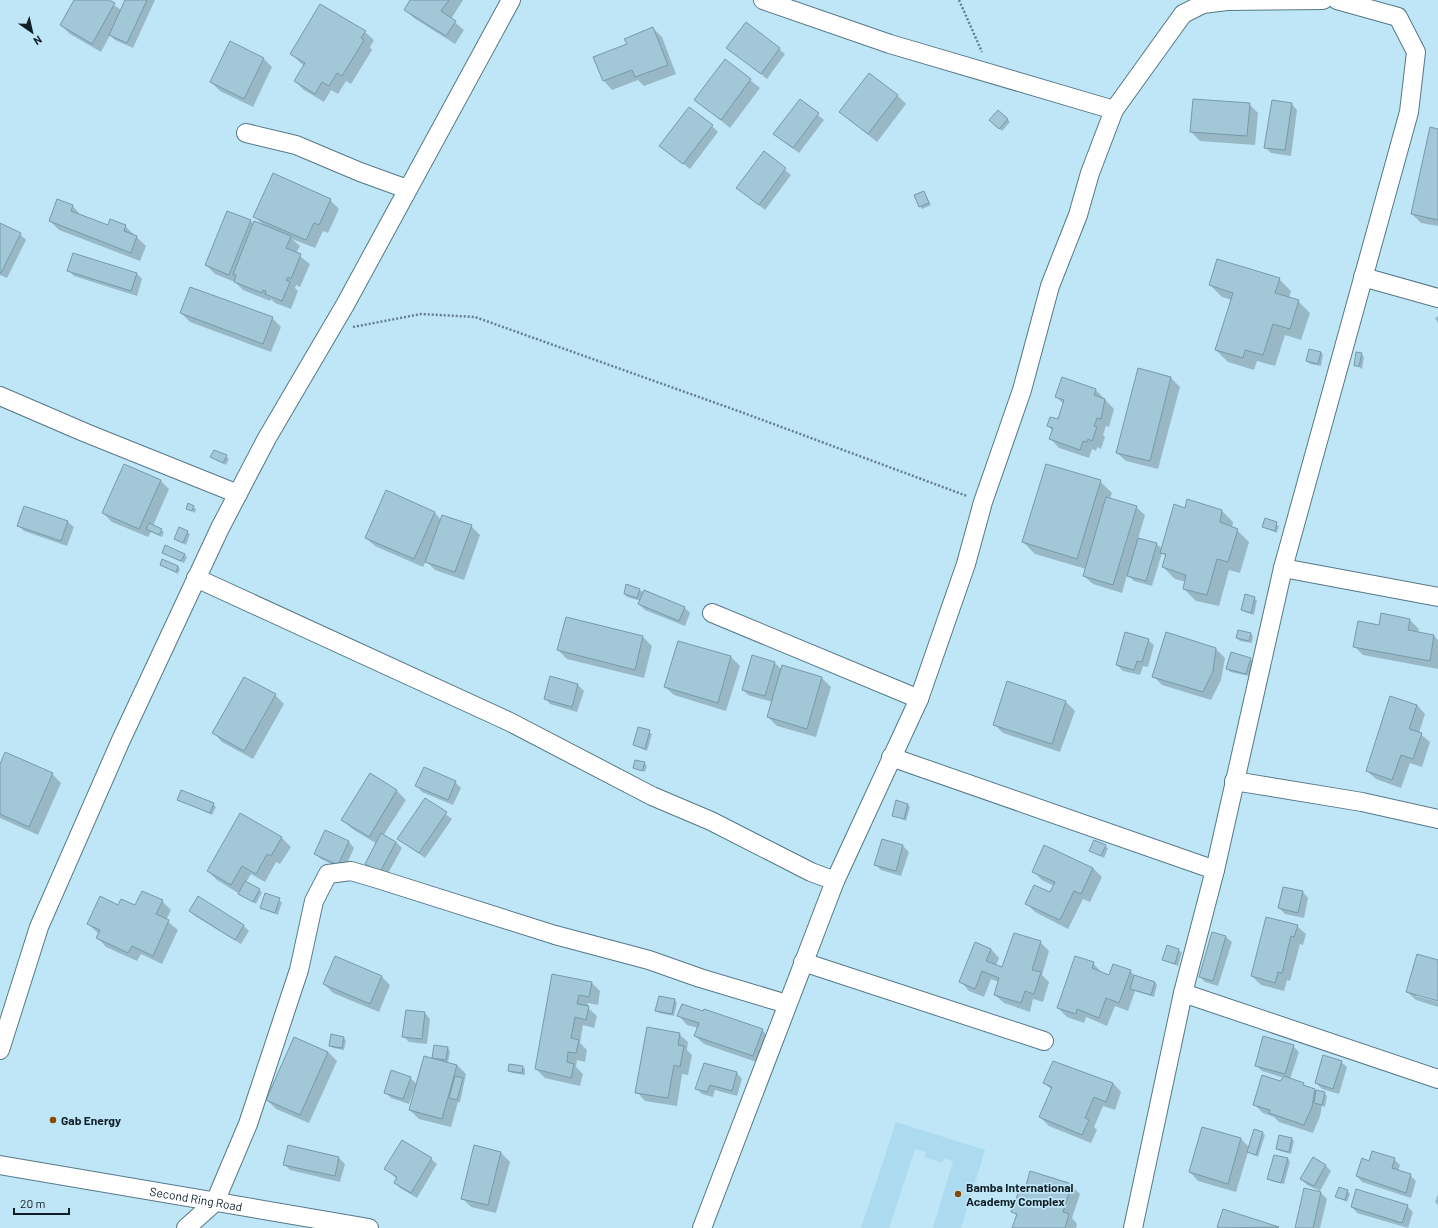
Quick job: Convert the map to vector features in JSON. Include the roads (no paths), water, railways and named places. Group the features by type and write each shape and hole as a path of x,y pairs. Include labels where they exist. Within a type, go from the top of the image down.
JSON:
{"street":[{"path":"0,1050 39,927 121,740 196,578 238,494 362,274 407,189 512,0"},
{"path":"763,0 890,44 1114,110"},
{"path":"702,1228 835,881 919,699 966,564 983,502 1022,390 1050,286 1078,215 1090,173 1114,110 1183,14 1203,4 1227,0 1323,0"},
{"path":"1133,1228 1183,993 1215,870 1283,568 1409,112 1416,52 1398,17 1337,0"},
{"path":"246,133 296,144 360,172 407,189"},
{"path":"1364,277 1438,298"},
{"path":"0,396 86,433 238,494"},
{"path":"1283,568 1438,597"},
{"path":"196,578 510,722 652,796 711,821 811,872 835,881"},
{"path":"712,613 919,699"},
{"path":"892,757 1215,870"},
{"path":"1234,781 1362,802 1438,819"},
{"path":"186,1228 215,1202 248,1124 300,970 314,901 328,874 351,871 555,935 649,960 700,978 787,1004"},
{"path":"803,962 1044,1041"},
{"path":"1183,993 1438,1079"},
{"name":"Second Ring Road","path":"0,1165 369,1228"}],"place":[{"name":"Gab Energy","path":"53,1120"},
{"name":"Bamba International Academy Complex","path":"958,1194"}]}
